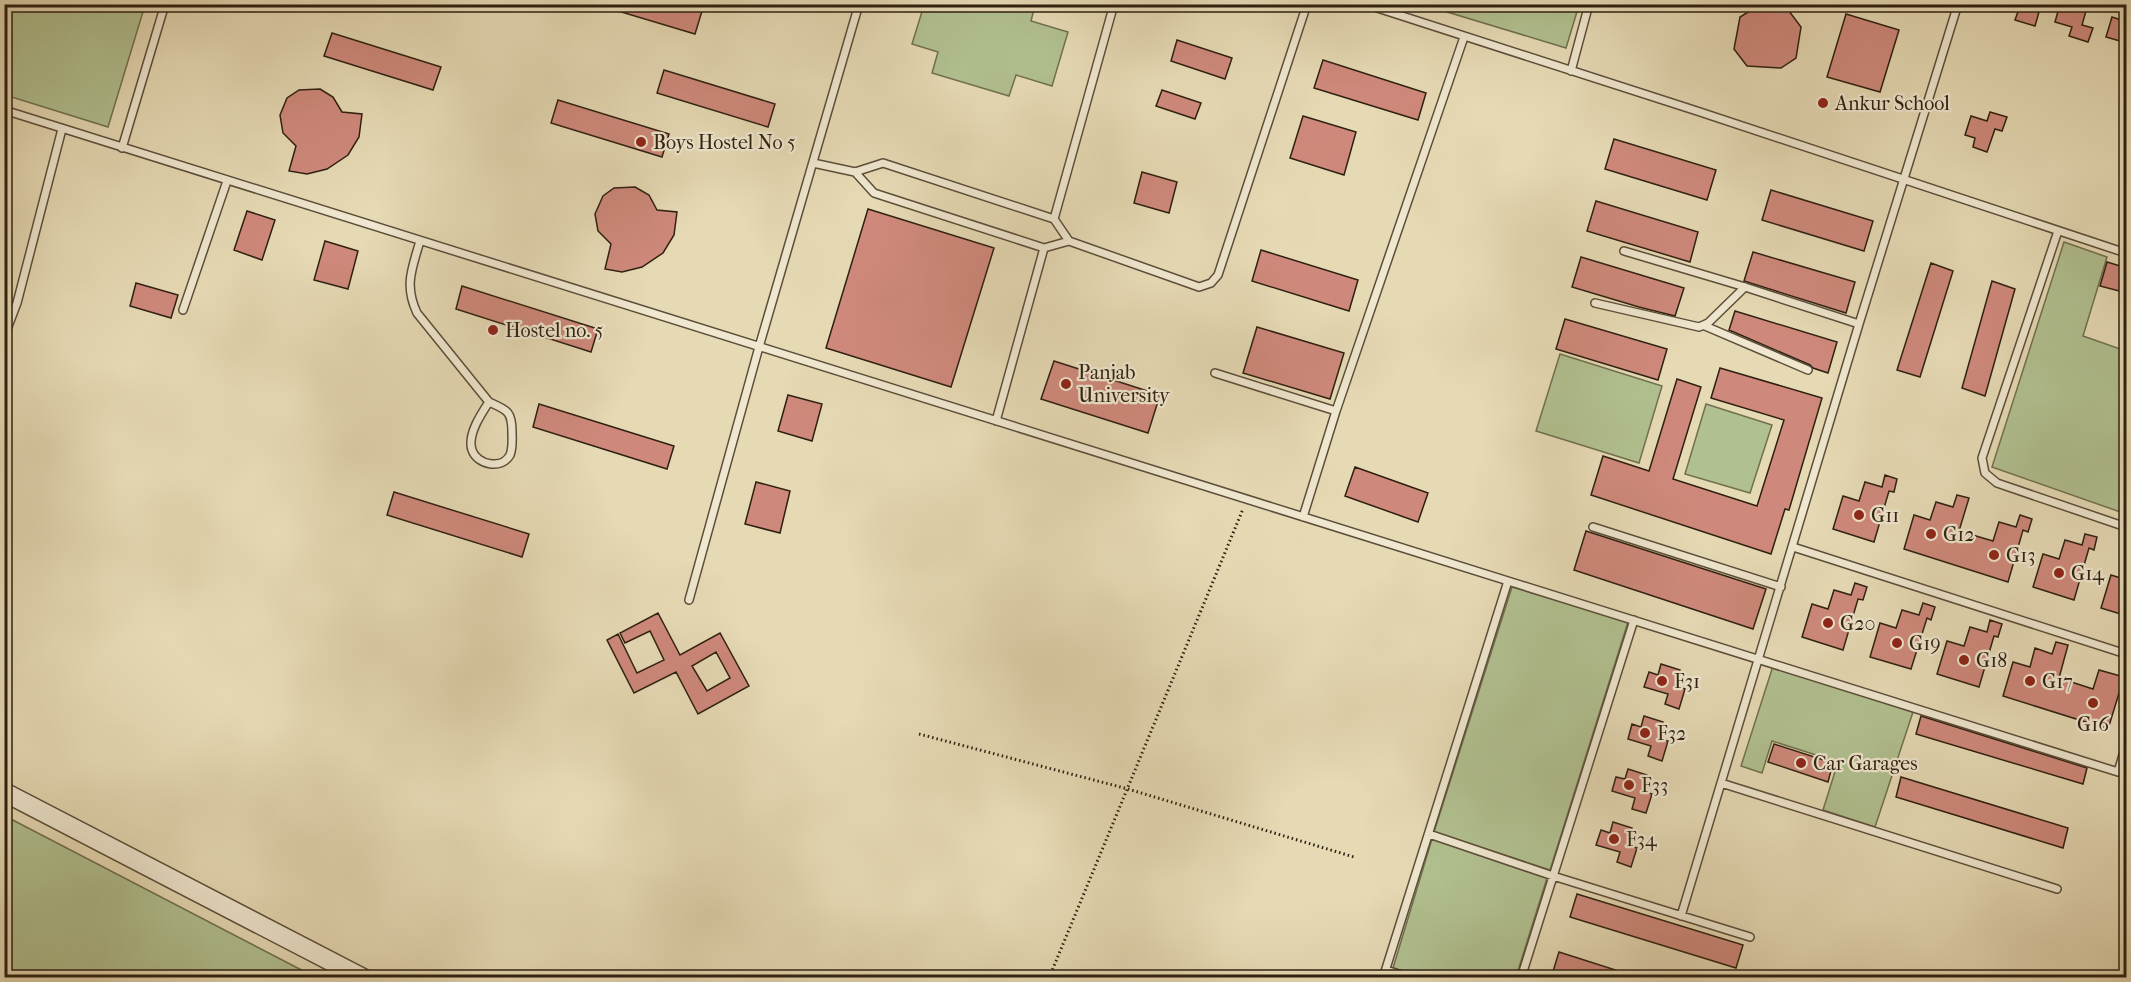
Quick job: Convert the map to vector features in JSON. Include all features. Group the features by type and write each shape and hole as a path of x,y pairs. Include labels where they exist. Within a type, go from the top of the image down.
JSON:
{"street":[{"path":"4,792 363,978"}],"lane":[{"path":"122,148 165,4"},
{"path":"689,600 759,347 859,4"},
{"path":"1054,219 1114,4"},
{"path":"855,172 874,193 1044,248 1069,241 1199,287 1211,283 1218,274 1307,4"},
{"path":"1365,4 2127,253"},
{"path":"1570,71 1589,4"},
{"path":"1681,916 1958,4"},
{"path":"1303,517 1336,411 1464,37"},
{"path":"4,110 2118,772 2127,745"},
{"path":"4,337 17,303 62,129"},
{"path":"813,163 855,172 883,163 1054,219 1069,241"},
{"path":"183,310 227,180"},
{"path":"2058,231 1982,458 1984,473 1997,483 2127,527"},
{"path":"420,241 408,282 410,298 417,313 489,402 504,409 512,420 510,455 504,462 494,464 484,462 477,456 472,450 471,442 476,424 489,402"},
{"path":"996,421 1044,248"},
{"path":"1624,251 1745,286 1859,324"},
{"path":"1705,326 1745,286"},
{"path":"1595,303 1695,326 1705,326 1808,370"},
{"path":"1215,373 1336,411"},
{"path":"1593,527 1781,586"},
{"path":"1793,547 2127,654"},
{"path":"1411,978 1385,974 1508,581"},
{"path":"1521,978 1634,620"},
{"path":"1721,783 2057,890"},
{"path":"1429,834 1553,876 1750,937"}],"path":[{"path":"1049,978 1248,499"},
{"path":"919,734 1128,789 1354,857"}],"green space":[{"path":"4,5 145,5 108,127 5,95"},
{"path":"924,5 1035,5 1031,21 1068,32 1052,86 1016,75 1009,96 932,73 938,52 912,44"},
{"path":"1424,5 1579,5 1566,48"},
{"path":"2064,242 2107,257 2083,336 2126,351 2126,514 1992,467"},
{"path":"1560,354 1662,386 1639,463 1536,431"},
{"path":"1706,404 1772,425 1750,493 1685,474"},
{"path":"1512,587 1628,622 1550,870 1434,832"},
{"path":"1773,666 1913,712 1875,827 1823,810 1838,762 1772,741 1762,773 1741,766"},
{"path":"5,816 315,977 5,977"},
{"path":"1432,839 1547,878 1516,977 1425,977 1393,968"}],"building":[{"path":"609,4 694,4 692,8 702,11 695,34 608,8"},
{"path":"2060,4 2088,4 2082,25 2093,28 2088,42 2069,36 2072,27 2055,22"},
{"path":"2020,6 2039,12 2035,26 2015,20"},
{"path":"1753,9 1789,11 1801,27 1796,58 1781,68 1747,66 1734,49 1740,17"},
{"path":"1846,14 1899,30 1880,92 1827,77"},
{"path":"2112,17 2127,22 2127,43 2106,37"},
{"path":"332,33 441,67 433,90 324,56"},
{"path":"1177,40 1232,58 1225,79 1171,61"},
{"path":"1323,60 1426,93 1418,120 1314,88"},
{"path":"664,70 775,104 768,127 657,93"},
{"path":"320,89 333,97 342,112 362,114 359,137 348,155 327,169 307,174 289,171 296,146 283,133 280,115 287,98 299,90"},
{"path":"1162,90 1201,103 1195,119 1156,106"},
{"path":"558,100 669,134 662,157 551,123"},
{"path":"1990,112 2007,117 2002,131 1995,129 1987,152 1973,147 1975,138 1965,135 1971,116 1987,121"},
{"path":"1303,116 1356,132 1344,175 1290,158"},
{"path":"1614,139 1716,170 1707,200 1605,169"},
{"path":"1142,172 1177,182 1169,213 1134,203"},
{"path":"635,187 649,195 657,210 677,212 674,235 663,253 642,267 622,272 605,269 611,244 598,231 595,214 603,196 614,188"},
{"path":"1771,190 1873,221 1864,251 1762,220"},
{"path":"1596,201 1698,232 1690,262 1587,231"},
{"path":"868,209 994,248 951,387 826,348"},
{"path":"247,211 275,220 262,260 234,250"},
{"path":"325,241 358,251 348,289 314,280"},
{"path":"1261,250 1358,280 1349,311 1252,281"},
{"path":"1753,252 1855,282 1846,313 1744,281"},
{"path":"1581,257 1684,288 1675,316 1572,287"},
{"path":"2107,262 2127,268 2127,293 2100,286"},
{"path":"1931,263 1953,271 1920,377 1897,370"},
{"path":"1992,281 2015,289 1985,396 1962,388"},
{"path":"136,283 178,295 171,318 130,306"},
{"path":"462,286 598,329 591,352 456,309"},
{"path":"1735,311 1837,342 1828,373 1729,330"},
{"path":"1565,319 1667,349 1658,380 1556,349"},
{"path":"1257,327 1344,353 1330,399 1243,373"},
{"path":"1054,361 1160,395 1148,433 1041,399"},
{"path":"1720,368 1822,398 1789,510 1785,509 1771,554 1591,495 1603,456 1649,471 1677,379 1701,387 1673,479 1757,506 1784,420 1711,398"},
{"path":"788,395 822,404 812,441 778,431"},
{"path":"539,404 674,446 667,469 533,427"},
{"path":"1355,467 1428,493 1418,522 1345,496"},
{"name":"G11","path":"1885,475 1897,479 1894,492 1889,491 1874,542 1833,529 1843,496 1859,501 1865,482 1882,487"},
{"path":"756,482 790,491 780,533 745,524"},
{"path":"394,492 529,534 522,557 387,515"},
{"path":"1957,495 1969,498 1959,531 1993,541 1999,522 2016,527 2020,515 2032,519 2028,532 2023,530 2008,582 1904,549 1914,515 1930,520 1936,502 1953,507"},
{"path":"1586,531 1766,589 1753,629 1574,570"},
{"name":"G14","path":"2085,534 2097,537 2094,550 2089,548 2074,600 2033,587 2043,554 2059,559 2065,540 2082,545"},
{"path":"2111,575 2127,580 2127,616 2101,608"},
{"name":"G20","path":"1855,583 1867,587 1863,600 1858,599 1843,650 1802,637 1812,604 1828,609 1834,590 1851,595"},
{"name":"G19","path":"1923,603 1935,607 1931,620 1927,618 1911,669 1870,657 1880,623 1896,628 1902,610 1919,615"},
{"path":"658,613 680,655 720,633 749,686 698,714 676,672 634,693 607,640 618,634 637,673 664,660 650,631 625,643 620,633","holes":["716,652 730,678 707,691 692,666"]},
{"name":"G18","path":"1990,620 2002,624 1998,637 1994,636 1979,687 1937,674 1947,641 1964,646 1970,627 1987,632"},
{"path":"2056,642 2068,645 2059,678 2093,689 2099,670 2124,677 2108,729 2003,696 2013,662 2030,667 2035,648 2052,654"},
{"name":"F31","path":"1661,664 1680,670 1676,686 1685,689 1679,709 1665,704 1668,694 1644,687 1649,672 1658,675"},
{"name":"F32","path":"1644,716 1663,722 1659,739 1668,741 1662,761 1648,756 1651,746 1628,739 1632,724 1641,727"},
{"path":"1921,716 2087,768 2083,784 1916,734"},
{"name":"Car Garages","path":"1774,744 1833,763 1828,782 1768,762"},
{"name":"F33","path":"1628,769 1647,775 1643,791 1652,794 1646,813 1632,809 1635,798 1612,791 1616,777 1625,779"},
{"path":"1901,777 2068,828 2063,848 1896,797"},
{"name":"F34","path":"1613,822 1632,828 1628,845 1637,848 1631,867 1617,862 1620,852 1596,845 1601,830 1610,833"},
{"path":"1577,894 1743,945 1736,968 1570,917"},
{"path":"1559,952 1628,974 1627,978 1551,978"}],"place":[{"name":"Ankur School","path":"1823,103"},
{"name":"Boys Hostel No 5","path":"641,142"},
{"name":"Hostel no. 5","path":"493,330"},
{"name":"Panjab University","path":"1066,384"},
{"name":"G11","path":"1859,515"},
{"name":"G12","path":"1931,534"},
{"name":"G13","path":"1994,555"},
{"name":"G14","path":"2059,573"},
{"name":"G20","path":"1828,623"},
{"name":"G19","path":"1897,643"},
{"name":"G18","path":"1964,660"},
{"name":"F31","path":"1662,681"},
{"name":"G17","path":"2030,681"},
{"name":"G16","path":"2093,703"},
{"name":"F32","path":"1645,733"},
{"name":"Car Garages","path":"1801,763"},
{"name":"F33","path":"1629,785"},
{"name":"F34","path":"1614,839"}]}
